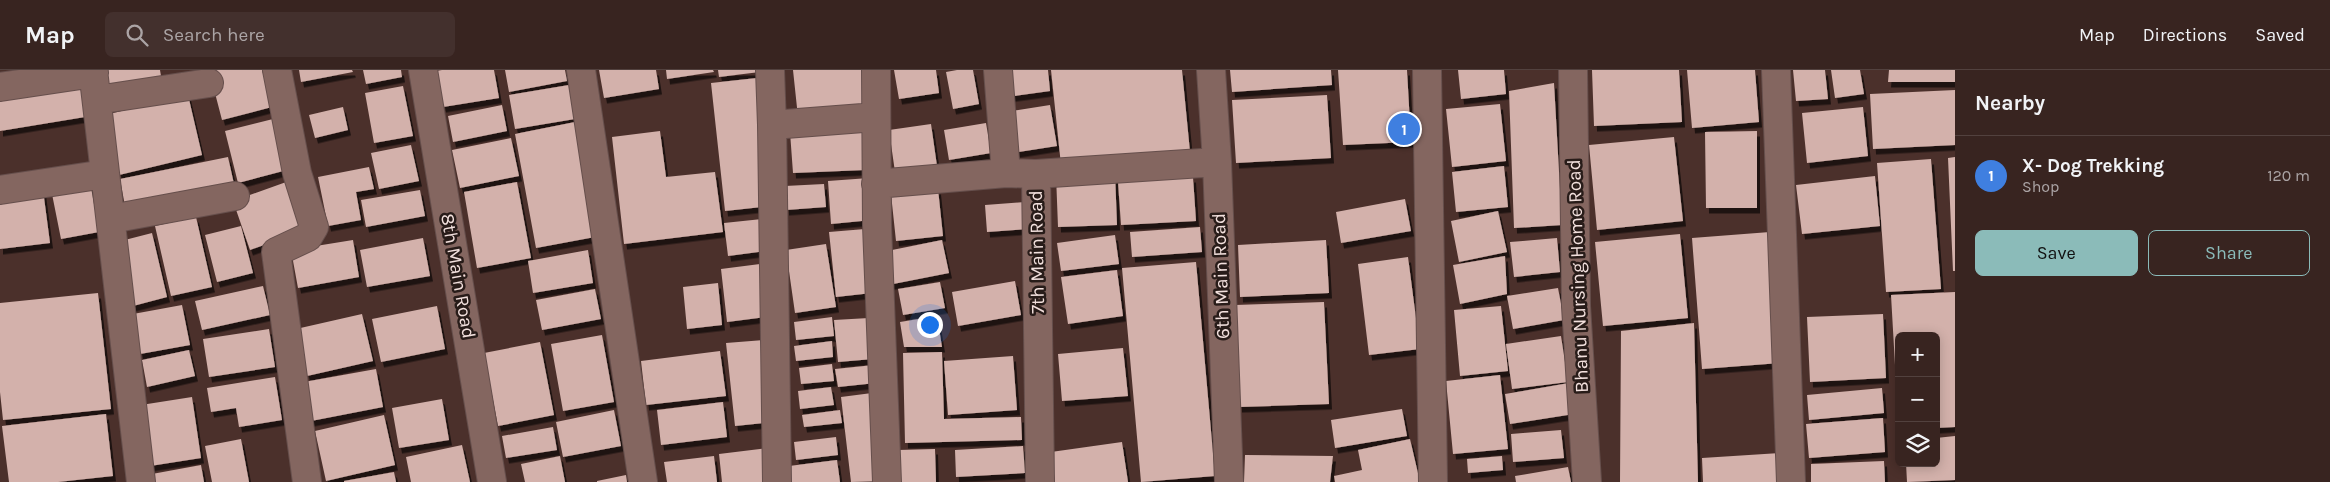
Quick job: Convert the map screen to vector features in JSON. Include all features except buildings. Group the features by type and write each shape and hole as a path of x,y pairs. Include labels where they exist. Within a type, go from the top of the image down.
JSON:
{"street":[{"path":"276,70 297,173 314,227 308,237 276,252 307,482"},
{"name":"8th Main Road","path":"423,70 492,482"},
{"path":"581,70 643,482"},
{"path":"770,70 777,482"},
{"path":"876,70 876,184 887,482"},
{"path":"998,70 1006,173"},
{"name":"6th Main Road","path":"1211,70 1217,162 1229,482"},
{"path":"1427,70 1433,482"},
{"name":"Bhanu Nursing Home Road","path":"1573,70 1576,306 1587,482"},
{"path":"1776,70 1791,482"},
{"path":"0,87 93,71 141,482"},
{"path":"97,100 209,82"},
{"path":"772,125 876,117"},
{"name":"7th Main Road","path":"1040,482 1036,174 1217,162"},
{"path":"876,184 1006,173 1036,174"},
{"path":"0,190 105,174"},
{"path":"111,219 234,196"}],"place":[{"name":"X- Dog Trekking","path":"1404,129"}]}
